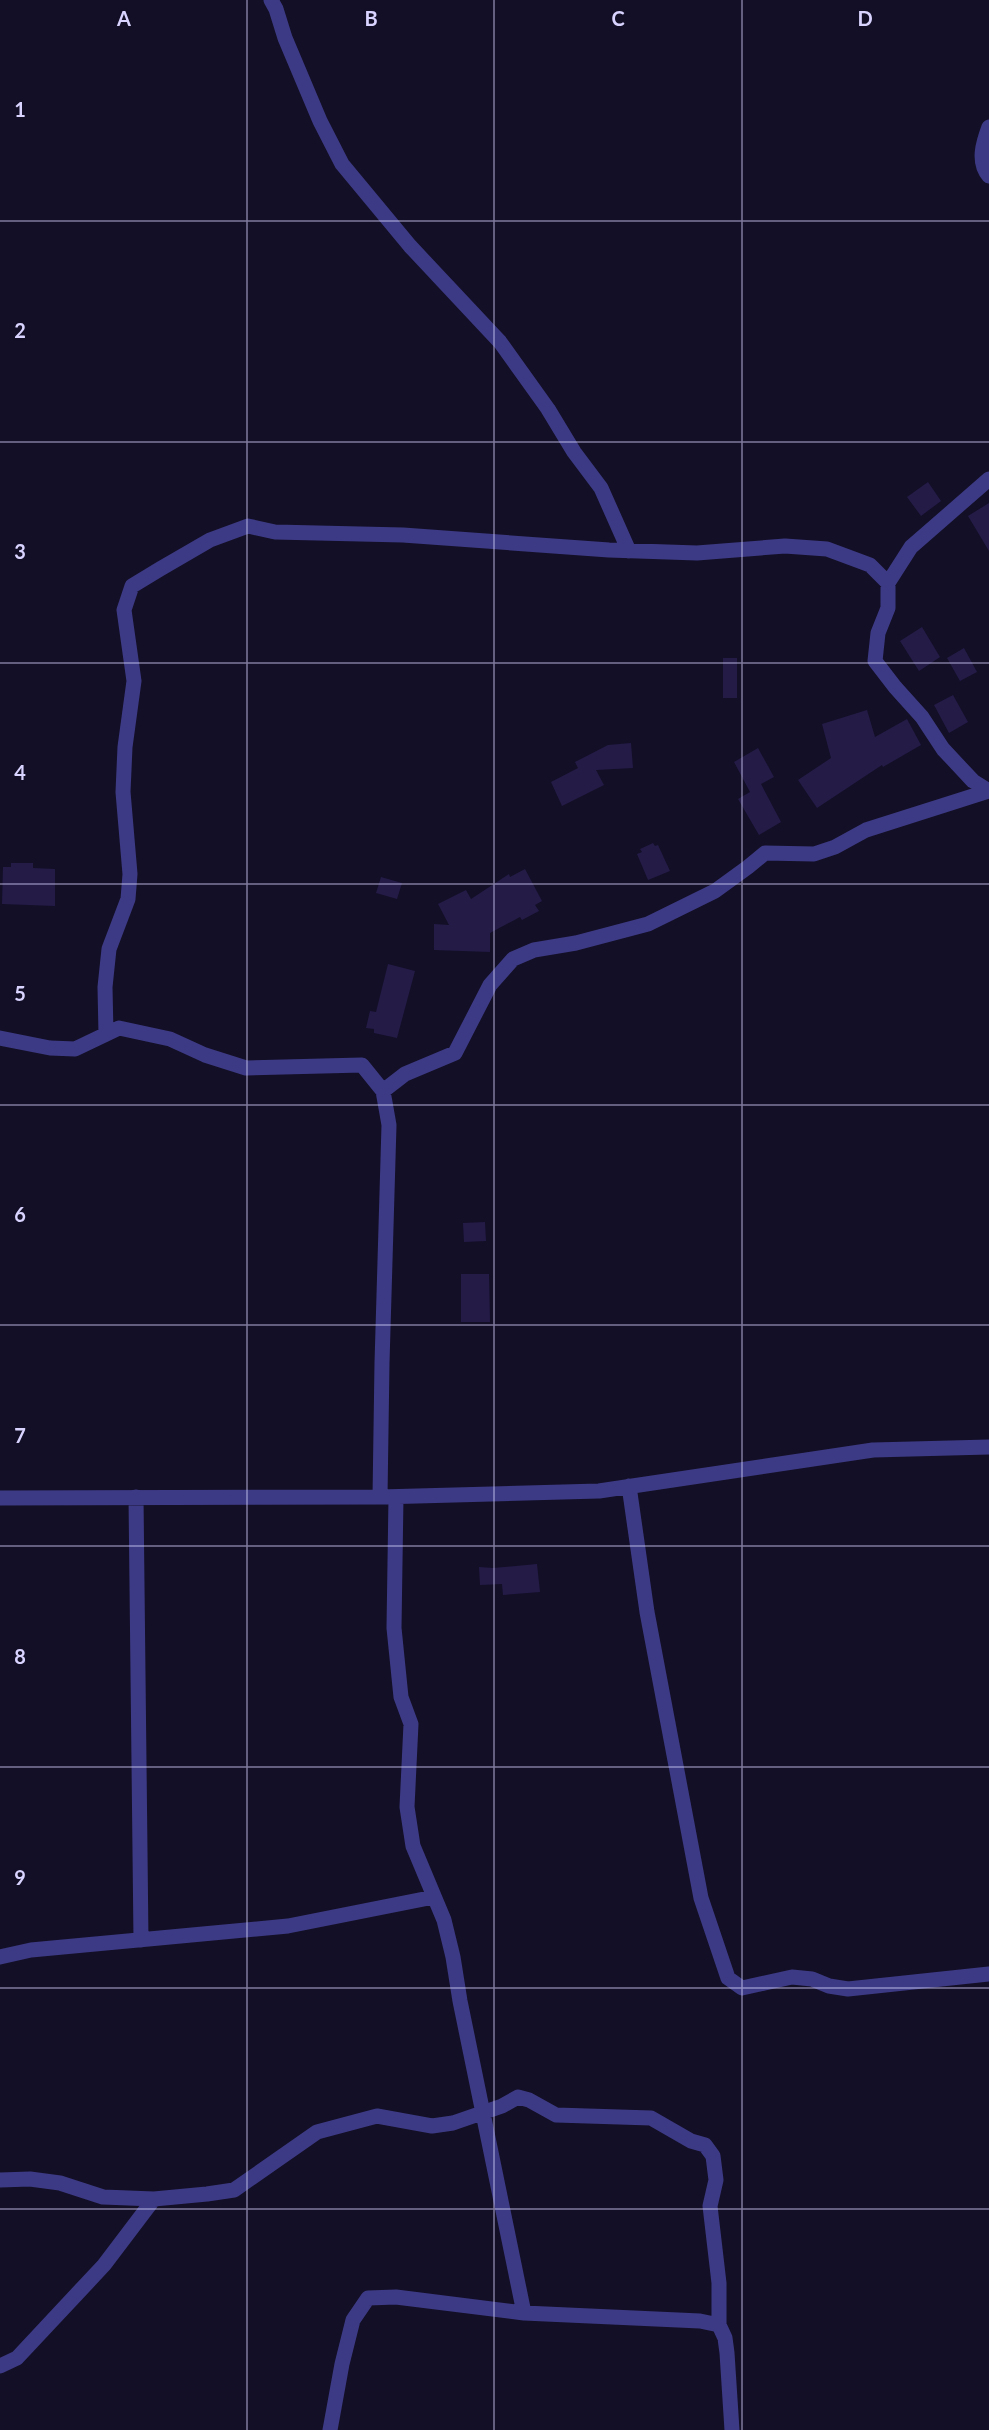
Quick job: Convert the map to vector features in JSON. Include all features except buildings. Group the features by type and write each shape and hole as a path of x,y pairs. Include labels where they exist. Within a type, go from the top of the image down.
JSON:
{"street":[{"path":"271,0 320,121 342,164 410,246 500,342 601,488 628,551"},
{"path":"989,127 982,147 985,172 989,176"},
{"path":"989,479 911,547 888,583 888,608 878,633 875,661 922,717 943,749 973,781 989,791"},
{"path":"106,1034 105,987 109,949 128,899 130,873 123,792 125,747 134,681 124,610 132,586 210,540 248,526 275,532 402,536 628,551 697,553 785,546 827,549 870,565 888,583"},
{"path":"383,1091 405,1074 455,1053 490,985 513,959 534,950 576,943 648,924 715,891 765,853 814,854 835,847 866,830 989,791"},
{"path":"0,1038 50,1048 75,1049 118,1028 170,1039 205,1055 246,1068 362,1065 383,1091 389,1125 382,1363 394,1628 401,1696 411,1724 407,1807 413,1846 444,1920 453,1957 524,2313"},
{"path":"0,1498 388,1497 599,1491 873,1450 989,1447"},
{"path":"629,1486 647,1612 682,1806 701,1898 728,1978 742,1988 792,1977 812,1979 829,1986 848,1989 989,1974"},
{"path":"136,1497 141,1940"},
{"path":"0,1957 31,1950 288,1926 434,1897"},
{"path":"0,2180 30,2179 60,2183 103,2197 154,2199 234,2190 316,2132 377,2116 432,2126 483,2112 518,2097 529,2100 556,2115 651,2118 691,2141 705,2145 713,2156 716,2180 710,2206 719,2283 719,2325 726,2345 732,2430"},
{"path":"0,2366 17,2358 104,2265 154,2199"},
{"path":"330,2430 353,2320 368,2298 396,2297 524,2313 700,2321 719,2325"}]}
